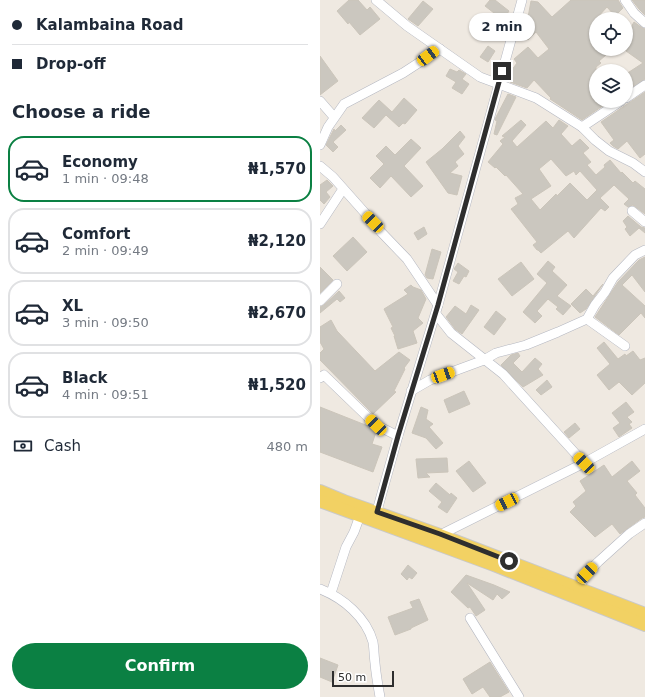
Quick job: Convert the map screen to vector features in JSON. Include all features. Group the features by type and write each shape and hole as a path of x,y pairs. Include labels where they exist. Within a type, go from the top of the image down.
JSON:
{"main road":[{"path":"320,491 362,512"},
{"path":"320,501 376,517 645,625"},
{"path":"376,517 440,534 645,614"}],"street":[{"path":"376,0 407,26 480,77 536,98 582,127 609,151 633,163 645,172"},
{"path":"376,517 411,391 437,309 522,0"},
{"path":"625,0 634,14 645,23"},
{"path":"320,145 334,117 344,104 403,73 440,49"},
{"path":"633,93 645,85"},
{"path":"320,101 334,117"},
{"path":"582,127 610,108"},
{"path":"320,166 343,188 381,232 407,259 451,333 503,374 584,463"},
{"path":"320,224 343,188"},
{"path":"632,211 645,222"},
{"path":"411,391 430,380 484,360 496,353 526,344 588,319 595,305 613,278 635,255 645,250"},
{"path":"320,301 337,284"},
{"path":"588,319 624,346"},
{"path":"320,378 324,375 376,425 398,436"},
{"path":"440,534 584,463 645,429"},
{"path":"331,593 346,547 362,512"},
{"path":"579,588 587,573 598,562 629,534 645,523"},
{"path":"320,589 331,593 354,611 366,625 373,642 380,697"},
{"path":"470,618 519,697"}],"building":[{"path":"349,0 358,0 367,10 370,7 380,19 360,35 337,11"},
{"path":"490,0 495,0 509,11 503,20 485,6"},
{"path":"571,0 618,0 623,8 619,12 611,12 607,7 602,12 589,12 589,56 605,56 599,61 601,63 600,64 589,64 589,108 600,108 582,120 550,99 551,98 534,80 527,88 510,82 512,78 508,75 517,63 514,59 528,47 538,58 549,49 536,32 528,40 523,35 529,26 527,23 531,1 538,2 552,17"},
{"path":"632,0 645,0 645,15 639,9"},
{"path":"423,1 433,9 418,26 408,19"},
{"path":"634,22 645,29 645,79 633,87 633,69 643,63 633,56"},
{"path":"488,46 495,51 488,62 480,57"},
{"path":"320,56 338,81 320,95"},
{"path":"450,69 457,72 459,70 466,74 462,79 469,84 462,94 452,88 456,82 446,76"},
{"path":"645,92 645,154 640,158 627,141 618,149 613,146 610,143 614,140 601,122 622,108 633,108 633,100"},
{"path":"508,94 516,97 497,135 494,134 497,121 495,119"},
{"path":"404,98 417,110 405,124 403,123 399,127 386,115 374,128 362,118 379,100 392,112"},
{"path":"521,120 526,125 512,141 517,147 546,121 553,128 559,120 568,126 561,134 572,146 580,139 589,148 583,153 591,162 587,165 596,175 610,160 621,173 622,172 633,183 635,181 645,189 645,214 633,205 628,207 624,204 629,199 614,185 600,198 609,207 605,211 601,208 574,238 568,231 541,253 533,245 537,242 511,209 518,204 515,198 523,194 506,175 505,176 496,167 495,168 488,162 503,144 500,141 505,137 502,136","holes":["551,159 566,176 574,171 576,175 580,171 597,190 587,200 570,183 540,210 531,199 551,186 539,169"]},
{"path":"341,125 346,130 333,142 338,147 333,152 326,145 334,129 335,131"},
{"path":"460,131 465,137 458,146 464,154 455,162 458,166 450,173 462,176 457,195 448,193 426,162"},
{"path":"411,139 421,148 404,166 423,186 411,197 391,176 380,188 370,178 384,164 376,156 386,146 395,155"},
{"path":"327,180 333,186 326,192 330,197 324,204 320,200 320,185"},
{"path":"628,216 641,227 645,228 645,233 639,228 630,236 625,229 627,227 623,221"},
{"path":"424,227 427,234 418,240 414,233"},
{"path":"353,237 367,252 347,271 333,256"},
{"path":"432,249 441,252 433,279 427,278 425,275"},
{"path":"645,257 645,292 632,275 622,285 645,306 645,318 641,313 619,335 595,317 618,282 639,260"},
{"path":"548,261 555,267 552,271 567,285 557,296 571,306 563,315 556,309 558,307 548,299 537,311 542,316 535,323 523,312 547,283 537,274"},
{"path":"521,262 534,279 512,296 498,279"},
{"path":"458,263 469,271 466,277 464,276 459,284 453,281 458,272 454,269"},
{"path":"320,267 333,280 320,293"},
{"path":"603,284 586,309 580,313 571,304 586,289 593,296"},
{"path":"411,285 421,290 426,299 418,318 423,323 413,331 417,343 398,349 395,336 391,328 393,327 384,309 408,294 404,290"},
{"path":"339,291 345,298 340,302 337,299 320,313 320,307"},
{"path":"471,305 479,310 462,334 455,329 446,317 455,306 466,314"},
{"path":"496,311 506,319 494,335 484,327"},
{"path":"331,320 337,331 375,371 399,352 410,360 404,368 405,369 394,391 396,392 373,414 320,360 320,353 324,349 320,342 320,327"},
{"path":"604,342 618,359 633,351 640,360 645,358 645,383 632,395 619,382 609,390 597,375 610,364 597,348"},
{"path":"518,353 520,356 513,363 522,372 535,358 542,364 538,369 543,375 523,387 501,365 511,355"},
{"path":"547,380 552,387 541,395 536,390"},
{"path":"464,391 470,404 449,413 444,400"},
{"path":"626,402 634,412 627,417 632,422 629,424 632,428 619,437 613,428 620,423 612,413"},
{"path":"320,407 368,426 376,432 372,444 382,447 373,472 320,452"},
{"path":"421,407 428,410 426,419 433,424 429,427 443,443 436,449 426,438 412,433"},
{"path":"575,423 580,429 569,438 564,432"},
{"path":"447,458 448,472 426,473 430,477 418,478 416,459"},
{"path":"469,461 486,483 473,492 456,471"},
{"path":"632,461 640,471 627,481 637,493 635,495 645,508 645,517 620,534 612,524 595,537 570,512 576,506 573,502 586,491 580,481 604,465 612,477"},
{"path":"436,483 450,495 451,493 457,498 447,513 438,507 442,502 429,491"},
{"path":"408,565 417,573 412,579 409,577 407,580 401,574"},
{"path":"466,575 510,592 502,599 497,594 493,600 467,583 485,610 476,616 470,607 468,608 451,592"},
{"path":"419,599 428,620 395,635 388,617 413,608 410,602"},
{"path":"320,658 338,665 332,682 320,677"},
{"path":"490,662 509,692 500,697 490,697 483,687 472,694 463,679"}],"route":[{"path":"502,71 438,305 411,391 377,512 440,534 509,561"}]}
